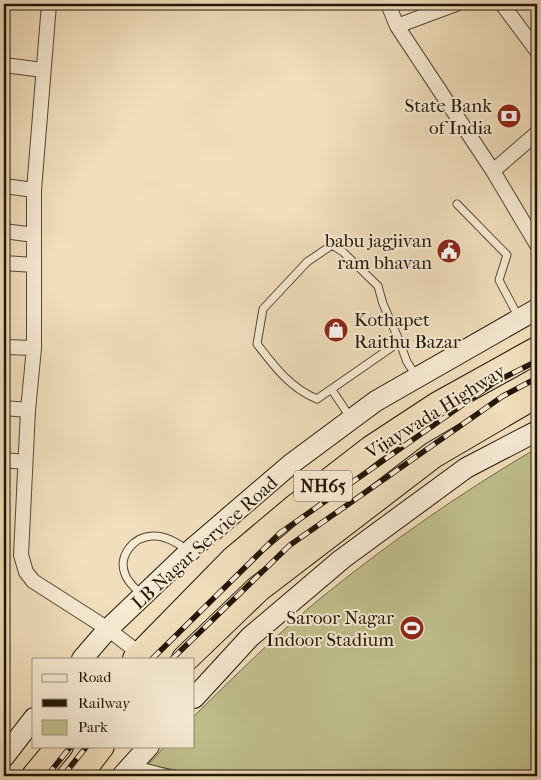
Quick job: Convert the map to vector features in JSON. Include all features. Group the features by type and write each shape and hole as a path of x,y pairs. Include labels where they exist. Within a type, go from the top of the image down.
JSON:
{"highway":[{"name":"Vijaywada Highway","path":"138,656 233,560 296,507 371,449 438,405 537,350"},
{"name":"Vijaywada Highway","path":"186,658 258,589 433,455 537,394"},
{"path":"233,560 258,589"},
{"path":"35,776 58,748"},
{"path":"78,776 99,748"}],"street":[{"path":"49,4 34,190 34,348 28,410 21,555 26,572 33,581 108,629 138,656"},
{"path":"388,4 397,26 493,171 537,245"},
{"path":"397,26 456,4"},
{"path":"502,4 537,51"},
{"path":"4,65 43,70"},
{"path":"493,171 537,133"},
{"path":"4,186 34,190"},
{"path":"4,231 34,235"},
{"path":"4,263 34,265"},
{"name":"LB Nagar Service Road","path":"83,658 108,629 190,551 290,464 376,401 537,309"},
{"path":"4,347 34,348"},
{"path":"4,408 28,410"},
{"path":"195,697 250,637 342,559 466,468 537,431"},
{"path":"4,460 25,462"},
{"path":"4,757 32,721"},
{"path":"126,772 147,748"},
{"path":"126,772 158,776"}],"lane":[{"path":"457,204 507,256 499,280 519,319"},
{"path":"398,340 392,347 332,390 317,398 304,393 292,384 273,366 257,344 263,309 307,262 332,245 344,252 378,286 383,304 398,340 407,362 418,377"},
{"path":"332,390 351,419"},
{"path":"143,596 126,577 123,569 123,560 130,546 143,538 153,535 168,539 190,551"}],"green space":[{"name":"Saroor Nagar Indoor Stadium","path":"537,448 537,776 210,776 148,765 163,748 195,748 195,715 273,640 322,597 374,557 427,518"}],"railway":[{"path":"153,658 280,533 495,382 537,361"},
{"path":"173,658 290,545 503,396 537,378"},
{"path":"47,776 69,748"},
{"path":"63,776 85,748"}],"place":[{"name":"State Bank of India","path":"509,116"},
{"name":"babu jagjivan ram bhavan","path":"449,251"},
{"name":"Kothapet Raithu Bazar","path":"336,330"},
{"name":"Saroor Nagar Indoor Stadium","path":"412,628"}]}
